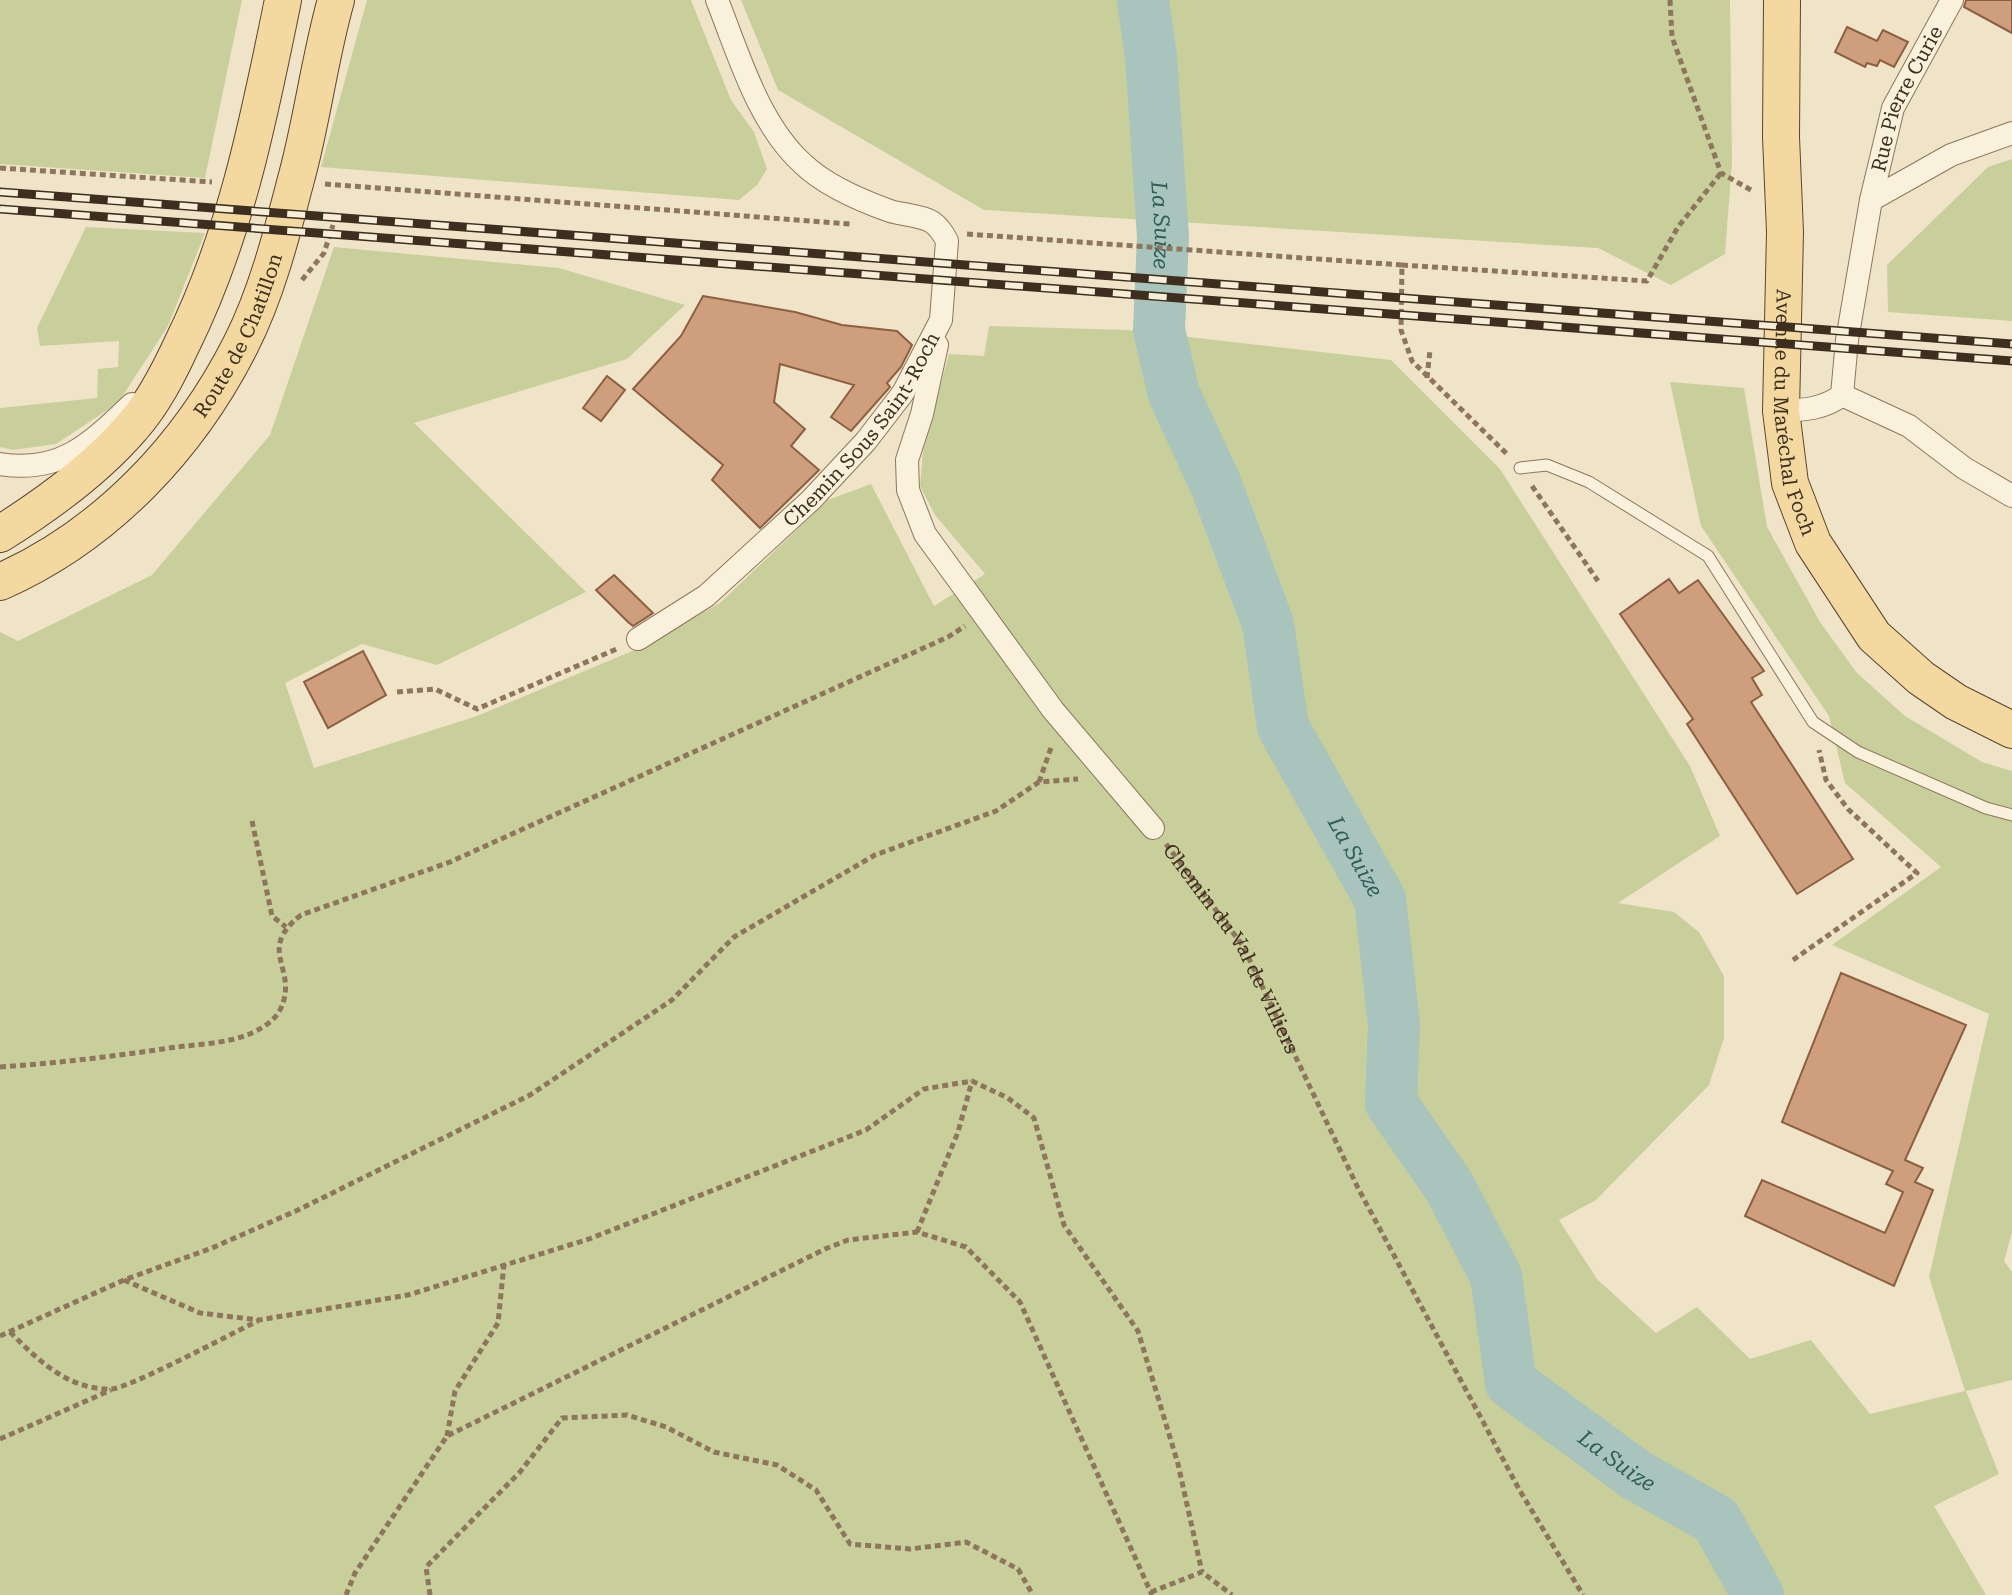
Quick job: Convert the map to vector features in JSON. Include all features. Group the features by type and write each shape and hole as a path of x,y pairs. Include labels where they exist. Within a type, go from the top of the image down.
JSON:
{"main road":[{"name":"Route de Chatillon","path":"0,534 45,506 134,426 171,368 207,293 243,180 283,0"},
{"name":"Avenue du Maréchal Foch","path":"1782,0 1781,137 1785,232 1781,411 1784,448 1799,511 1813,543 1854,610 1896,659 1956,702 2012,730"},
{"name":"Route de Chatillon","path":"8,570 78,540 122,505 178,442 209,400 241,343 260,299 296,182 332,7"}],"street":[{"path":"717,0 754,90 774,127 803,164 838,187 889,210 929,220 943,232"},
{"name":"Rue Pierre Curie","path":"1842,395 1847,340 1871,200 1893,108 1952,0"},
{"path":"1871,200 1951,155 2012,133"},
{"name":"Chemin Sous Saint-Roch","path":"638,639 706,596 811,500 866,441 903,393 941,320 947,241 943,232"},
{"name":"Chemin du Val de Villiers","path":"941,320 922,414 907,460 908,490 925,534 983,615 1115,786 1153,828"},
{"path":"0,464 21,468 53,464 92,441 171,368"},
{"path":"1781,411 1812,409 1831,404 1842,395 1909,426 1964,468 2012,496"}],"lane":[{"path":"1520,468 1547,465 1589,482 1708,556 1813,722 1858,752 1986,808 2012,815"}],"path":[{"path":"1670,0 1672,37 1721,173 1752,190"},
{"path":"0,168 209,182 243,180"},
{"path":"943,232 1647,281 1678,227 1721,173"},
{"path":"296,182 865,225"},
{"path":"293,285 302,280 324,253 333,225"},
{"path":"1402,265 1401,330 1412,361 1427,379 1461,406 1520,468 1598,581"},
{"path":"1427,379 1430,350"},
{"path":"0,1067 78,1062 228,1040 253,1033 273,1021 282,1006 285,988 278,940 286,927 301,915 450,862 948,637 983,615"},
{"path":"397,692 435,689 477,709 590,663 638,639"},
{"path":"1793,960 1917,873 1848,809 1826,780 1813,722"},
{"path":"0,1336 124,1280 212,1248 298,1210 530,1095 672,1000 734,937 875,855 996,811 1039,782"},
{"path":"252,821 272,916 286,927"},
{"name":"Chemin du Val de Villiers","path":"1153,828 1243,946 1358,1188 1520,1491 1583,1595"},
{"path":"917,1232 958,1132 972,1081"},
{"path":"0,1439 259,1320 408,1295 589,1239 866,1130 924,1089 972,1081 1008,1098 1034,1118 1064,1225 1138,1331 1178,1464 1202,1572 1232,1595"},
{"path":"447,1436 825,1249 848,1240 917,1232 966,1247 1020,1302 1151,1594 1202,1572"},
{"path":"346,1595 355,1573 447,1436 455,1391 498,1323 504,1264"},
{"path":"124,1280 200,1313 259,1320"},
{"path":"10,1332 47,1369 80,1383 112,1389"},
{"path":"430,1595 426,1567 520,1472 562,1418 627,1415 666,1427 714,1452 777,1465 816,1490 850,1544 910,1549 966,1542 1018,1569 1033,1595"}],"green space":[{"path":"0,0 242,0 205,178 0,164"},
{"path":"367,0 691,0 731,100 754,132 767,169 757,185 739,200 321,167"},
{"path":"741,0 1730,0 1732,163 1725,254 1671,285 1598,248 984,210 778,90"},
{"path":"2012,159 2012,321 1888,312 1887,265 1988,167"},
{"path":"86,227 205,233 168,326 118,403 56,444 13,450 0,447 0,408 97,398 98,369 118,367 119,341 40,346 37,328"},
{"path":"334,247 559,268 685,305 627,359 414,423 586,592 437,665 362,644 285,683 314,768 477,716 637,649 720,603 828,500 871,484 934,606 985,574 935,515 920,486 923,451 949,354 984,356 989,326 1127,330 1391,360 1500,469 1690,766 1720,836 1618,903 1674,912 1699,932 1724,976 1724,1038 1709,1085 1596,1200 1559,1220 1597,1279 1656,1333 1697,1307 1750,1359 1811,1340 1870,1414 1965,1391 1929,1277 1989,1014 1832,945 1941,867 1845,783 1829,716 1701,526 1670,382 1744,388 1767,527 1820,622 1857,673 1905,716 1982,762 2012,771 2012,1232 2004,1261 2012,1272 2012,1380 1966,1391 1999,1474 1934,1506 1986,1595 0,1595 0,632 18,641 152,575 270,435"}],"building":[{"path":"1966,0 2012,0 2012,33 1964,7"},
{"path":"1847,27 1877,41 1883,30 1908,42 1894,67 1880,60 1877,66 1867,63 1865,67 1835,52"},
{"path":"703,296 795,312 842,325 897,331 912,345 901,367 887,383 890,387 851,431 831,417 854,385 780,364 774,402 805,429 791,446 819,470 760,528 712,480 723,465 633,389 681,336"},
{"path":"607,376 625,390 601,421 583,408"},
{"path":"614,575 653,613 633,626 628,622 596,590"},
{"path":"1669,579 1679,593 1698,580 1764,671 1752,678 1762,695 1751,702 1853,859 1797,894 1687,724 1693,719 1620,614"},
{"path":"363,651 386,695 328,728 304,682"},
{"path":"1841,973 1966,1025 1905,1160 1923,1168 1915,1182 1933,1190 1894,1286 1745,1216 1762,1180 1885,1233 1903,1192 1886,1184 1893,1171 1782,1122"}],"waterway":[{"name":"La Suize","path":"1143,0 1151,56 1163,237 1159,330 1174,394 1216,485 1268,624 1283,727 1380,899 1394,1024 1391,1103 1449,1186 1496,1276 1511,1383 1636,1475 1716,1520 1758,1595"}],"railway":[{"path":"0,192 2012,344"},
{"path":"0,209 2012,361"}]}
